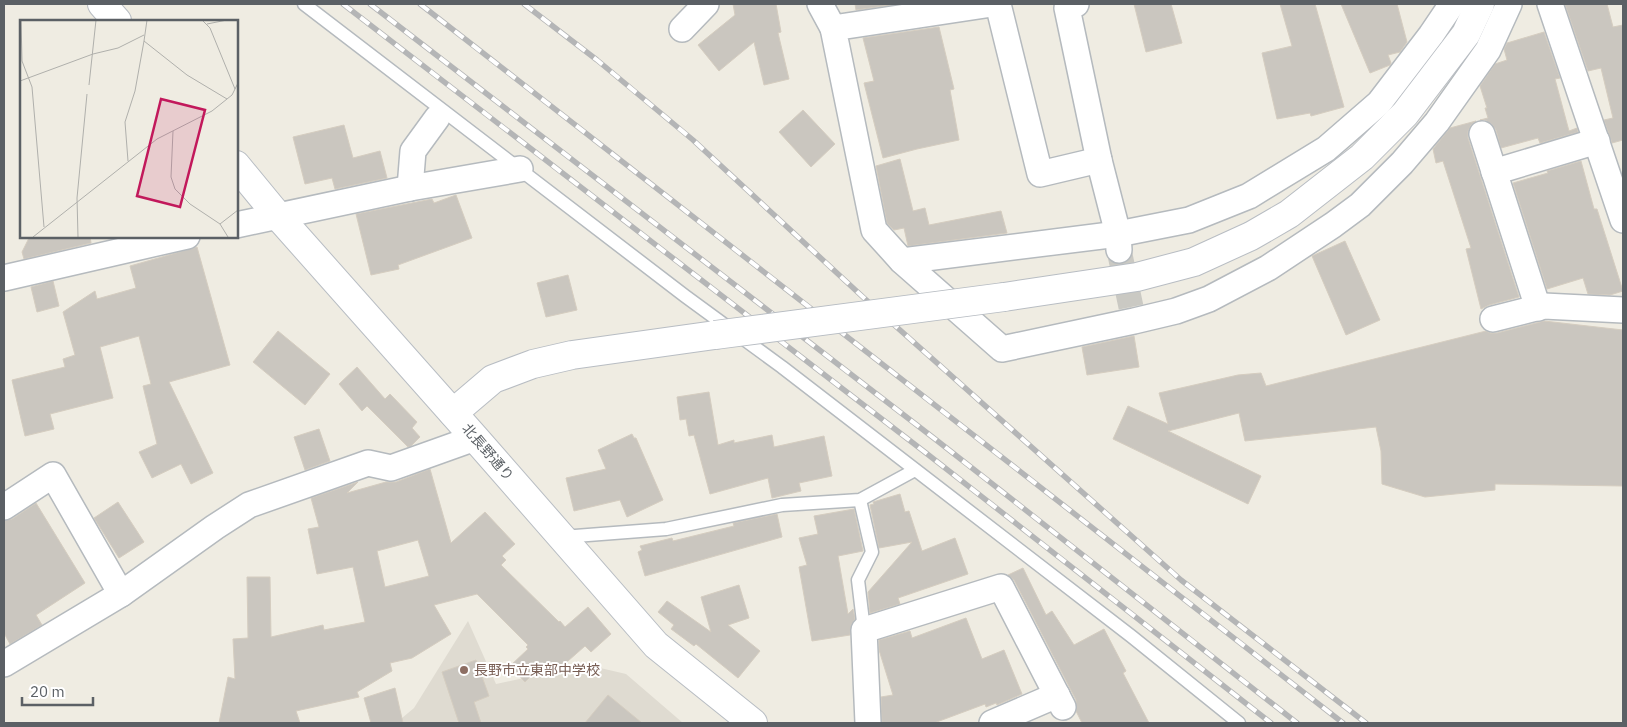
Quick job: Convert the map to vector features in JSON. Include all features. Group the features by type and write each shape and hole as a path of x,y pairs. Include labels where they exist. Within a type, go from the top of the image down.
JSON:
{"street":[{"path":"102,4 116,20"},
{"path":"682,29 706,4"},
{"path":"820,4 832,28 874,230 902,261 1002,349 1132,314 1176,311 1209,299 1268,268 1333,225 1360,204 1402,163 1437,122 1488,50 1510,4"},
{"path":"832,28 992,4"},
{"path":"998,4 1040,174 1099,160"},
{"path":"1076,4 1067,8 1118,242"},
{"path":"902,261 1118,242 1189,220 1249,196 1326,149 1379,103 1452,4"},
{"path":"454,413 493,379 533,364 572,355 1004,298 1137,277 1194,262 1251,236 1289,214 1362,156 1405,114 1466,34 1480,4"},
{"path":"1550,4 1623,220"},
{"path":"410,188 413,152 437,118"},
{"path":"1482,134 1538,308"},
{"path":"1494,172 1597,141"},
{"name":"北長野通り","path":"238,167 278,216 454,413 656,645 753,723"},
{"path":"238,225 410,188 520,169"},
{"path":"4,278 178,238"},
{"path":"1493,319 1544,306 1623,310"},
{"path":"4,664 121,594 249,505 368,463 392,468 476,438"},
{"path":"4,507 53,475 121,594"},
{"path":"868,723 864,630 1001,587 1060,701 992,723"}],"lane":[{"path":"304,4 685,296 782,367 1131,636 1239,723"},
{"path":"562,537 666,529 782,505 860,500 914,470"},
{"path":"860,500 872,552 858,580 864,630"}],"shaded area":[{"name":"長野市立東部中学校","path":"468,621 496,684 533,676 596,667 626,674 683,723 396,723 414,708"}],"building":[{"path":"733,4 776,4 781,32 778,33 789,79 764,85 754,42 719,71 698,45 735,15"},
{"path":"855,4 897,4 856,10"},
{"path":"1134,4 1171,4 1182,43 1146,52"},
{"path":"1280,4 1315,4 1344,107 1311,116 1310,113 1277,119 1262,53 1292,46"},
{"path":"1341,4 1397,4 1407,42 1400,52 1388,55 1390,65 1370,73"},
{"path":"1565,4 1607,4 1613,27 1623,25 1623,140 1612,143 1604,120 1613,118 1601,68 1588,71"},
{"path":"939,27 954,89 950,90 959,140 883,158 864,83 874,81 863,38"},
{"path":"1544,32 1560,78 1555,79 1569,131 1577,128 1578,132 1540,143 1538,138 1501,148 1496,130 1492,124 1485,120 1480,120 1488,118 1480,86 1495,64 1507,60 1504,49 1507,43"},
{"path":"803,110 835,144 811,167 779,132"},
{"path":"1476,121 1468,131 1468,138 1519,297 1481,309 1466,249 1471,248 1443,161 1436,163 1433,149 1450,128"},
{"path":"344,125 353,158 380,151 387,178 335,189 332,178 305,184 293,137"},
{"path":"900,159 913,211 925,208 929,225 1001,211 1007,233 908,246 904,228 894,230 887,223 876,166"},
{"path":"1581,161 1594,209 1597,209 1623,291 1610,295 1588,294 1583,278 1547,289 1513,183"},
{"path":"456,195 472,238 398,265 399,269 371,275 356,214 432,199 434,203"},
{"path":"29,238 90,238 91,243 24,259 22,252"},
{"path":"1345,241 1380,320 1346,335 1312,256"},
{"path":"197,247 230,365 169,382 213,473 191,484 181,464 152,478 139,452 157,444 143,386 151,384 139,336 100,347 113,398 50,414 54,429 25,436 12,380 65,367 63,359 75,355 63,312 95,291 97,299 136,288 130,266"},
{"path":"568,275 577,310 546,317 537,283"},
{"path":"53,281 59,306 37,312 31,287"},
{"path":"1544,321 1623,330 1623,486 1495,484 1495,490 1425,497 1382,484 1381,451 1376,427 1245,441 1239,413 1168,431 1261,476 1248,504 1113,439 1128,406 1168,424 1159,393 1238,375 1261,373 1266,386 1486,331 1497,333"},
{"path":"278,331 330,374 305,405 253,362"},
{"path":"1134,336 1139,367 1087,375 1082,347"},
{"path":"357,367 385,399 390,394 417,422 412,428 420,437 411,446 408,447 367,406 362,411 339,384"},
{"path":"709,392 718,445 734,440 734,443 772,435 774,447 824,436 832,476 799,483 801,491 772,498 768,478 710,494 694,435 689,436 686,419 680,420 677,397"},
{"path":"319,429 330,461 305,470 294,437"},
{"path":"632,434 636,438 663,500 627,517 620,500 574,511 566,478 606,469 598,450"},
{"path":"430,469 451,543 485,512 515,544 502,556 506,560 501,565 559,622 565,627 588,607 611,634 591,652 585,646 551,676 542,665 525,682 510,666 528,649 526,647 528,645 477,594 434,605 451,634 412,658 390,663 392,671 357,692 359,697 296,711 300,723 219,723 228,677 235,679 233,639 248,638 247,577 270,577 271,637 323,625 324,630 365,622 353,567 317,574 308,529 319,527 311,498 358,482 347,493 386,482 396,482","holes":["418,540 429,576 385,587 377,551"]},
{"path":"900,494 905,512 909,511 922,551 955,538 968,574 898,598 900,604 870,613 868,592 912,542 879,548 870,505 874,504 873,502"},
{"path":"118,502 144,542 119,558 94,518"},
{"path":"36,503 85,583 36,615 42,625 10,644 4,633 4,521 12,519"},
{"path":"854,509 863,551 838,556 848,614 853,609 855,619 851,625 850,635 812,641 799,567 807,565 799,538 818,534 814,516"},
{"path":"777,514 782,537 645,576 638,552 642,550 640,546 672,538 673,541 734,526 733,523"},
{"path":"1023,568 1046,615 1052,611 1074,645 1104,629 1126,671 1123,673 1149,723 1082,723 1076,711 1076,700 1014,580 1008,575"},
{"path":"739,585 749,618 728,625 760,651 738,678 696,644 694,646 671,629 674,625 658,612 667,601 711,632 701,597"},
{"path":"966,618 982,659 1004,650 1022,694 997,705 996,703 986,707 985,704 934,723 882,723 881,697 893,695 879,650 879,640 910,631 912,638"},
{"path":"476,660 489,696 474,702 481,723 459,723 442,672"},
{"path":"395,688 403,723 371,723 364,698"},
{"path":"608,695 642,723 585,723"}],"tunnel":[{"path":"1119,250 1131,307"}],"railway":[{"path":"343,4 926,453 1271,723"},
{"path":"370,4 935,439 1297,723"},
{"path":"420,4 1343,723"},
{"path":"524,4 597,60 693,140 864,298 1181,580 1366,723"}],"place":[{"name":"長野市立東部中学校","path":"464,670"}]}
